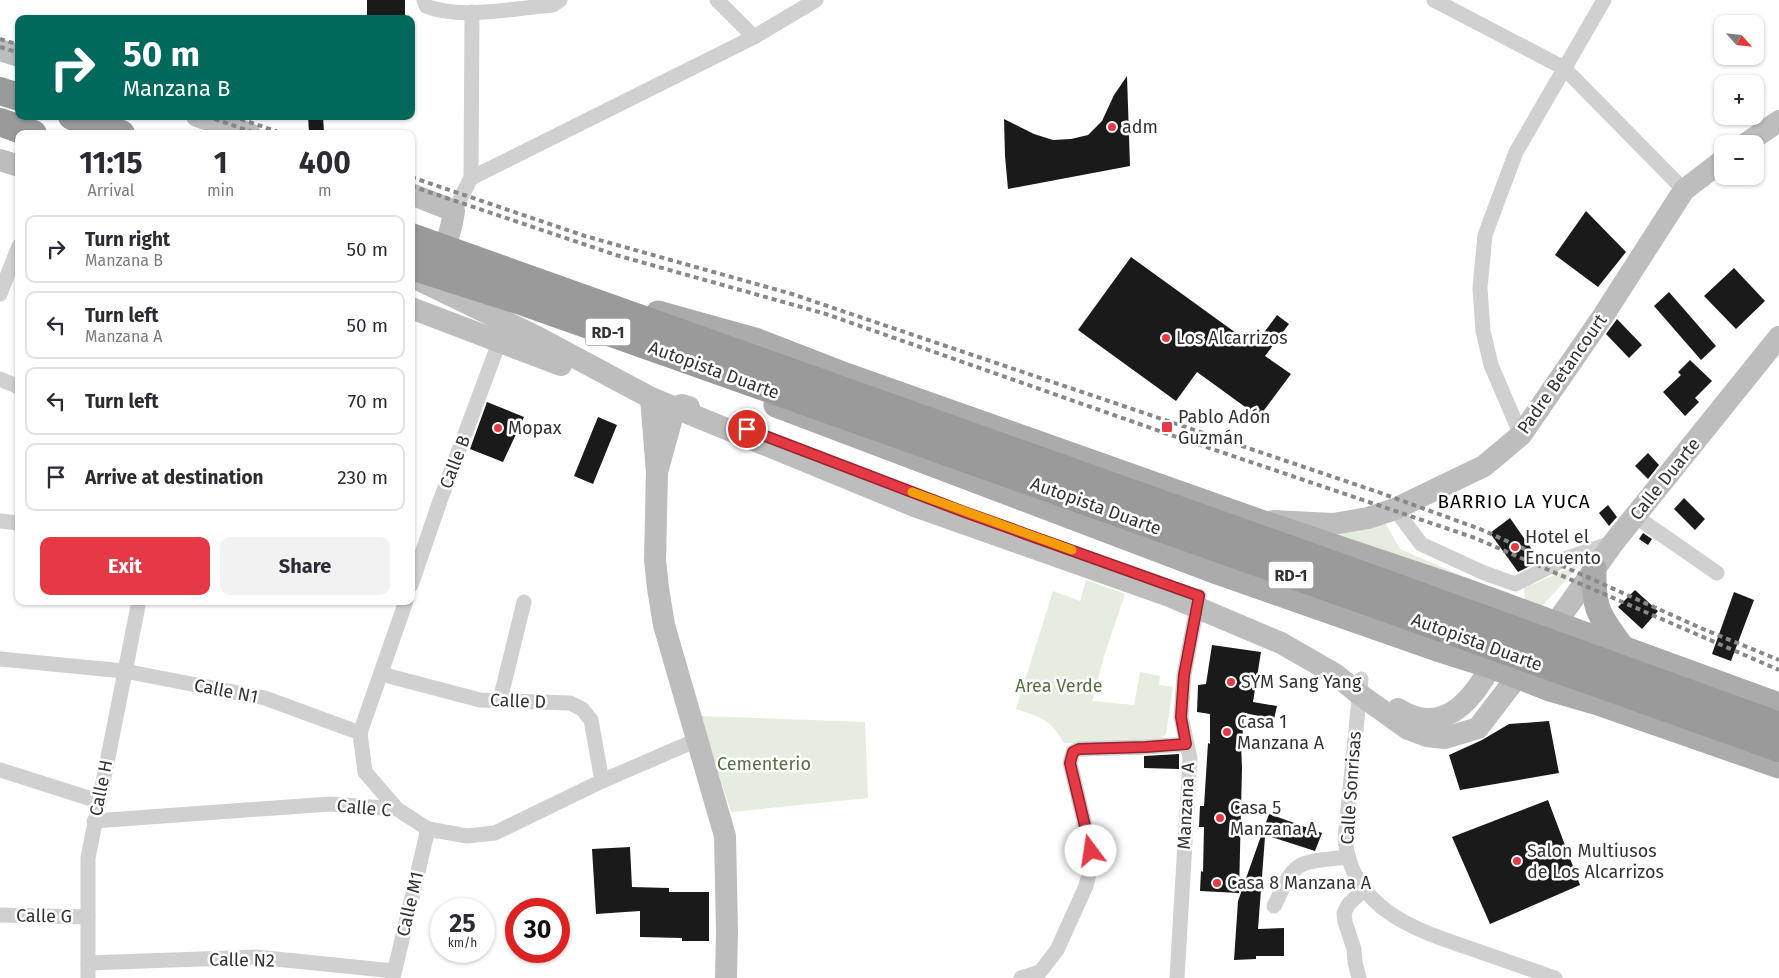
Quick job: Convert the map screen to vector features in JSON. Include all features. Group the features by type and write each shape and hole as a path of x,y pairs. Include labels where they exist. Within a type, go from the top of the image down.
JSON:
{"highway":[{"path":"0,91 15,97"},
{"path":"83,120 110,130"},
{"path":"0,122 22,130"},
{"name":"RD-1","path":"415,238 491,266 807,390"},
{"name":"Autopista Duarte","path":"415,267 807,390 1348,570 1779,726"},
{"name":"Autopista Duarte","path":"807,390 1779,748"}],"main road":[{"path":"0,50 15,55"},
{"path":"209,120 238,130"},
{"path":"1758,135 1779,121"},
{"path":"0,160 15,165"},
{"name":"Padre Betancourt","path":"1258,521 1333,524 1368,518 1395,509 1484,466 1521,435 1608,308 1684,190 1714,167"},
{"path":"415,196 454,211 445,249"},
{"path":"491,266 754,340 849,376 1258,521 1516,609 1770,702"},
{"path":"415,278 652,398"},
{"path":"524,302 742,392 1218,572 1437,649 1491,666 1522,668 1550,690 1598,703 1779,766"},
{"path":"415,309 675,407 917,508 1198,601"},
{"name":"Calle Duarte","path":"1360,686 1408,729 1427,736 1445,738 1478,728 1614,542 1779,337"},
{"path":"652,398 657,472 655,560 664,624 725,836 727,874 726,978"},
{"path":"675,407 682,405 691,408 1288,634 1338,663 1360,686 1417,718 1435,720 1453,713 1467,702 1491,666 1516,609"},
{"path":"657,472 675,407"},
{"path":"657,472 679,433 688,425 707,421"},
{"path":"1378,628 1394,623 1409,582 1396,567"},
{"path":"1594,570 1593,589 1598,610 1602,620 1622,647"},
{"path":"1516,609 1522,649 1522,668"},
{"path":"1736,750 1715,732 1713,727 1716,713 1723,703 1728,701 1770,702"}],"street":[{"path":"424,0 426,6 438,11 472,12 553,5 560,0"},
{"path":"717,0 754,37"},
{"path":"471,178 754,37 816,0"},
{"path":"1434,0 1564,68 1684,190"},
{"path":"1521,435 1491,365 1483,332 1480,288 1485,235 1516,152 1604,0"},
{"path":"454,211 471,178 472,12"},
{"path":"0,294 15,256"},
{"name":"Calle B","path":"415,573 500,340"},
{"path":"0,380 15,386"},
{"path":"1395,509 1421,544 1482,572 1514,584 1567,558 1614,542"},
{"path":"1635,516 1717,573"},
{"path":"0,521 15,523"},
{"path":"1514,584 1516,609"},
{"name":"Manzana A","path":"1177,978 1190,758 1181,717 1184,675 1198,601"},
{"path":"500,700 524,602"},
{"name":"Calle H","path":"88,970 88,858 138,605"},
{"path":"397,809 365,772 360,733 381,674 401,605"},
{"name":"Calle N1","path":"0,659 124,671 264,698 360,733"},
{"name":"Calle D","path":"381,674 480,700 570,703 582,709 591,720 602,781"},
{"name":"Calle Sonrisas","path":"1360,686 1346,839 1347,857 1364,889 1375,902 1396,918 1427,934 1555,978"},
{"name":"Calle C","path":"94,821 330,804 397,809 428,829 467,836 495,833 602,781 697,740"},
{"path":"1021,978 1042,975 1057,950 1086,886 1091,866 1091,851 1070,763 1073,752 1079,749 1186,744"},
{"path":"0,770 98,801"},
{"name":"Calle M1","path":"394,975 428,829"},
{"path":"1274,906 1288,879 1303,864 1347,857"},
{"path":"1359,978 1354,949 1345,922 1344,912 1348,904 1364,889"},
{"name":"Calle G","path":"0,915 88,917"},
{"name":"Calle N2","path":"88,970 256,958 394,975"}],"green space":[{"path":"1386,524 1400,549 1481,584 1510,593 1511,602 1330,535"},
{"path":"1582,563 1538,610 1525,605 1524,588"},
{"name":"Area Verde","path":"1086,580 1125,594 1104,656 1092,701 1134,705 1140,672 1160,676 1159,685 1173,687 1166,734 1160,738 1135,743 1064,743 1050,724 1016,709 1053,591 1080,601"},
{"name":"Cementerio","path":"700,716 865,722 868,798 731,812"}],"building":[{"path":"367,0 405,0 405,15 367,15"},
{"name":"adm","path":"1127,76 1130,166 1008,189 1004,119 1034,134 1053,140 1071,139 1088,135 1102,121 1114,95"},
{"path":"308,120 323,120 324,130 309,130"},
{"path":"1586,211 1626,252 1598,287 1555,255"},
{"name":"Los Alcarrizos","path":"1131,257 1254,346 1277,315 1289,324 1265,356 1291,374 1259,417 1197,372 1176,401 1078,330"},
{"path":"1734,268 1765,301 1736,329 1704,296"},
{"path":"1669,292 1716,346 1701,360 1654,306"},
{"path":"1617,319 1642,345 1629,358 1606,334"},
{"path":"1690,360 1712,381 1695,398 1699,402 1685,416 1663,392 1681,375 1678,372"},
{"name":"Mopax","path":"487,402 524,417 503,462 470,449"},
{"path":"598,417 617,425 593,484 574,476"},
{"path":"1648,453 1659,465 1648,479 1635,466"},
{"path":"1684,498 1705,519 1695,530 1674,509"},
{"path":"1608,505 1617,517 1609,526 1599,513"},
{"name":"Hotel el Encuento","path":"1510,518 1540,561 1518,572 1490,533"},
{"path":"1643,533 1652,539 1648,545 1639,539"},
{"path":"1635,590 1658,611 1642,629 1618,607"},
{"path":"1734,592 1754,600 1731,661 1712,654"},
{"path":"1212,645 1261,652 1253,702 1277,706 1274,719 1244,713 1241,743 1239,893 1200,891 1201,871 1203,872 1204,827 1199,827 1200,806 1204,806 1208,743 1210,744 1210,714 1197,712 1198,685 1206,684"},
{"path":"1549,721 1559,773 1460,790 1449,755 1482,740 1509,724"},
{"path":"1179,754 1179,769 1144,768 1144,756"},
{"name":"Salon Multiusos de Los Alcarrizos","path":"1548,800 1580,885 1490,924 1452,837"},
{"path":"1269,814 1322,833 1315,851 1262,834"},
{"path":"1261,836 1265,837 1258,929 1284,928 1284,956 1256,956 1256,959 1234,960 1238,901"},
{"path":"630,847 632,887 669,888 669,892 709,892 709,941 682,941 682,938 640,937 640,911 596,914 592,849"}],"railway":[{"path":"0,39 15,44"},
{"path":"0,47 15,52"},
{"path":"218,120 246,130"},
{"path":"244,120 272,130"},
{"path":"415,178 585,236 792,294 1375,491 1480,529 1703,629 1779,660"},
{"path":"415,187 616,255 826,314 1165,433 1475,538 1779,670"}],"slow traffic":[{"path":"912,492 1072,550"}],"place":[{"name":"adm","path":"1112,127"},
{"name":"Los Alcarrizos","path":"1166,338"},
{"name":"Pablo Adón Guzmán","path":"1167,427"},
{"name":"Mopax","path":"498,428"},
{"name":"Hotel el Encuento","path":"1515,547"},
{"name":"SYM Sang Yang","path":"1231,682"},
{"name":"Casa 1 Manzana A","path":"1227,732"},
{"name":"Casa 5 Manzana A","path":"1220,818"},
{"name":"Salon Multiusos de Los Alcarrizos","path":"1517,861"},
{"name":"Casa 8 Manzana A","path":"1217,883"}],"district":[{"name":"BARRIO LA YUCA","path":"1514,501"}],"route":[{"path":"747,429 967,513 1199,596 1184,675 1181,717 1186,744 1079,749 1073,752 1070,763 1091,851"}]}
